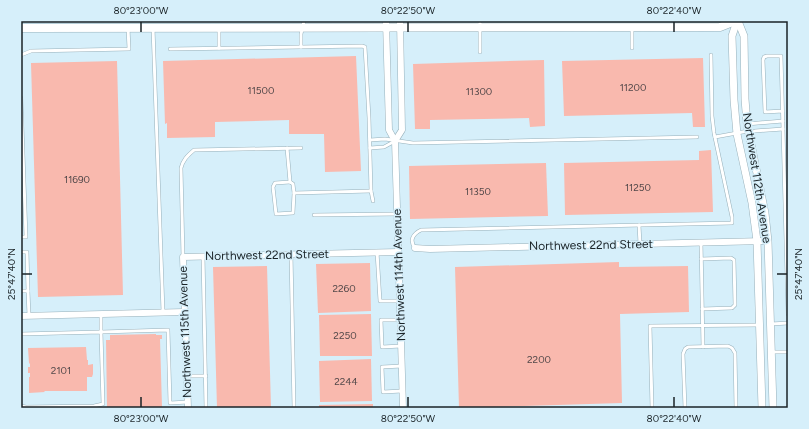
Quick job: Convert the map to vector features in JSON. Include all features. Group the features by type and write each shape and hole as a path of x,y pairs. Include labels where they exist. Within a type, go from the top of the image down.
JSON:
{"main road":[{"path":"21,28 128,25 153,28 219,28 303,24 480,24 720,27 736,21"}],"street":[{"name":"Northwest 112th Avenue","path":"736,21 744,36 745,99 748,130 764,207 768,241 773,408"},
{"name":"Northwest 112th Avenue","path":"736,21 732,36 734,100 738,134 752,203 757,241 762,408"},
{"name":"Northwest 114th Avenue","path":"386,24 389,130 395,141 403,408"},
{"name":"Northwest 114th Avenue","path":"395,141 402,130 400,24"},
{"name":"Northwest 22nd Street","path":"415,248 430,250 768,241"},
{"name":"Northwest 22nd Street","path":"183,257 398,252"},
{"name":"Northwest 115th Avenue","path":"183,257 188,405"},
{"path":"21,316 184,312"},
{"path":"760,325 771,324"}],"lane":[{"path":"301,47 303,24"},
{"path":"480,24 480,52"},
{"path":"21,55 31,51 129,49 128,25"},
{"path":"632,27 632,48"},
{"path":"153,28 163,313"},
{"path":"219,28 219,48"},
{"path":"170,48 365,47 371,191 373,201"},
{"path":"415,248 412,244 413,236 421,230 732,223 712,116 711,55"},
{"path":"783,112 765,112 763,60 764,57 767,56 781,56 783,112 788,314"},
{"path":"21,98 26,211 26,237 21,237"},
{"path":"715,137 738,134 783,121"},
{"path":"748,130 783,129"},
{"path":"370,140 385,139 413,144 696,137"},
{"path":"370,148 384,147 395,141"},
{"path":"287,148 290,182 293,184 294,193 294,213 276,214 273,187 275,183 290,182"},
{"path":"183,257 181,168 186,157 194,150 301,148"},
{"path":"294,193 371,191"},
{"path":"21,212 26,211"},
{"path":"314,215 397,214"},
{"path":"639,225 640,244"},
{"path":"701,242 703,347"},
{"path":"21,252 26,252 29,316"},
{"path":"377,252 380,301 400,301"},
{"path":"291,254 294,408"},
{"path":"202,256 206,408"},
{"path":"701,259 731,258 734,260 735,291 735,305 732,308 702,309"},
{"path":"21,291 28,291"},
{"path":"21,406 94,406 103,404 101,314"},
{"path":"400,320 381,320 381,340 382,346 401,346"},
{"path":"771,324 788,323"},
{"path":"652,408 650,326 760,325"},
{"path":"21,334 168,330 170,403 188,405"},
{"path":"685,408 683,352 688,347 728,346 734,350 736,408"},
{"path":"772,352 788,352"},
{"path":"402,366 382,367 383,392 402,392"},
{"path":"187,376 206,376"}],"building":[{"path":"356,56 361,171 325,172 324,134 289,134 289,120 215,122 215,137 167,138 167,123 165,124 163,61"},
{"path":"703,58 705,127 693,127 692,113 564,116 562,61"},
{"path":"544,60 545,126 530,127 529,118 430,120 430,129 415,129 413,64"},
{"path":"117,61 123,295 38,297 31,63"},
{"path":"711,150 713,212 565,215 564,163 699,160 699,151"},
{"path":"546,163 548,216 410,219 409,166"},
{"path":"619,262 619,267 688,266 689,312 620,314 622,403 459,408 455,267"},
{"path":"370,263 371,311 318,313 316,264"},
{"path":"267,266 271,408 217,408 213,267"},
{"path":"371,314 372,356 320,356 319,315"},
{"path":"110,335 162,335 162,339 160,339 162,407 107,408 106,340 110,340"},
{"path":"86,347 88,365 93,364 92,377 87,377 87,391 44,391 45,392 29,393 30,373 28,373 28,367 30,367 30,364 28,348"},
{"path":"371,359 372,401 320,402 319,361"},
{"path":"373,404 373,408 319,408 319,405"}]}
